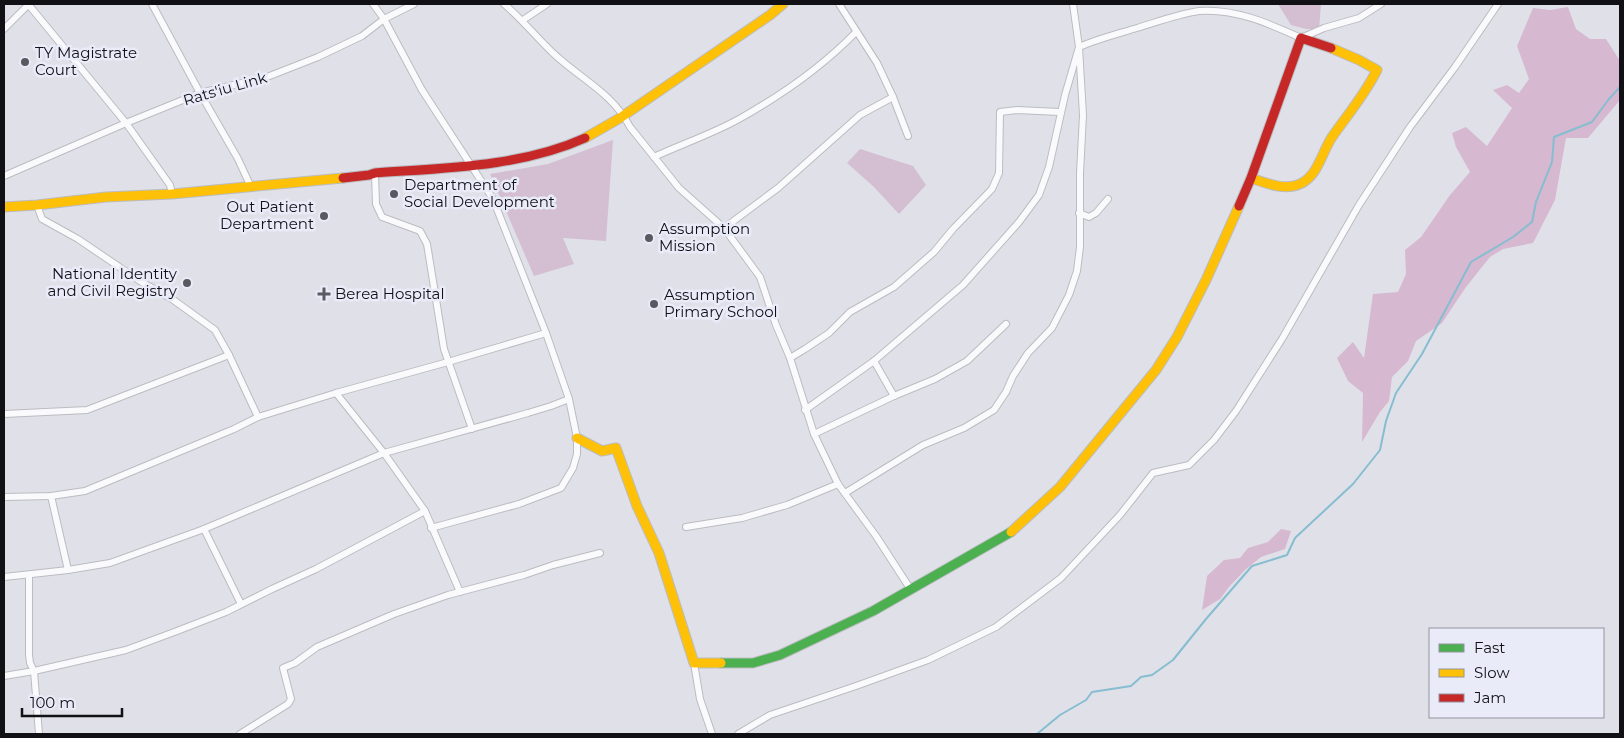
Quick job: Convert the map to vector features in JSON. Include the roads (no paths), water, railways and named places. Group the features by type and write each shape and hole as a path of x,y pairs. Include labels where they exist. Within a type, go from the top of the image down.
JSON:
{"street":[{"path":"4,29 28,4 126,122 170,185 172,194"},
{"path":"152,4 238,159 251,187"},
{"path":"373,4 384,19 422,90 493,199 546,333 569,399 577,438 578,454 573,468 561,488 519,504 431,528"},
{"name":"Rats'iu Link","path":"4,176 126,122 200,93 267,77 318,57 362,36 384,19 414,4"},
{"path":"504,4 523,20 552,53 612,101 630,127 679,188 724,228 760,278 776,325 790,358 814,434 838,484 876,536 911,590"},
{"path":"523,20 547,4"},
{"path":"4,207 106,197 172,194 375,173 472,166 517,158 582,139 624,116 770,15 783,4"},
{"path":"839,4 877,63 908,136"},
{"path":"845,493 923,445 964,428 994,410 1028,352 1052,328 1069,295 1078,263 1080,247 1079,213 1083,114 1079,48 1073,4"},
{"path":"694,663 754,664 780,655 865,615 1015,529 1060,486 1156,370 1177,337 1206,280 1251,178 1302,38 1324,28 1359,18 1381,4"},
{"path":"738,734 770,715 928,660 996,627 1061,578 1120,515 1153,473 1189,464 1214,440 1236,411 1282,339 1359,205 1410,128 1498,4"},
{"path":"1079,48 1162,20 1208,11 1248,17 1271,24 1377,70 1360,100 1330,140 1312,173 1300,183 1287,186 1251,178"},
{"path":"654,157 738,120 789,89 856,32"},
{"path":"805,410 874,361 963,285 1019,222 1038,195 1049,167 1060,112 1079,48"},
{"path":"724,228 778,188 860,115 893,97"},
{"path":"790,358 829,332 850,312 894,287 934,252 953,229 992,189 999,173 1000,112 1017,110 1060,112"},
{"path":"375,173 376,204 382,217 420,231 427,244 444,349 472,430"},
{"path":"1079,213 1089,217 1096,213 1108,199"},
{"path":"37,205 42,219 78,239 140,281 172,299 215,330 258,417"},
{"path":"814,434 935,379 967,361 1006,324"},
{"path":"4,497 51,496 85,491 234,429 258,417 546,333"},
{"path":"4,414 87,410 229,355"},
{"path":"874,361 894,396"},
{"path":"336,393 384,453 424,512 460,592"},
{"path":"4,577 29,576 110,563 204,529 384,453 472,430 569,399"},
{"path":"577,438 602,451 616,448 637,506 660,553 694,663 700,699 712,734"},
{"path":"686,527 742,518 787,505 838,484"},
{"path":"51,496 68,570"},
{"path":"4,676 126,650 218,615 316,569 424,512"},
{"path":"204,529 241,604"},
{"path":"240,734 288,704 291,699 283,668 296,663 316,647 394,614 460,592 524,576 554,565 600,553"},
{"path":"29,576 29,655 34,671 39,734"}],"waterway":[{"path":"1037,734 1060,715 1086,700 1092,692 1131,686 1141,677 1152,675 1173,660 1252,566 1287,555 1295,538 1353,484 1380,450 1386,421 1396,393 1422,354 1471,262 1513,237 1532,222 1536,202 1552,162 1554,137 1592,122 1620,87"}],"place":[{"name":"TY Magistrate Court","path":"25,62"},
{"name":"Department of Social Development","path":"394,194"},
{"name":"Out Patient Department","path":"324,216"},
{"name":"Assumption Mission","path":"649,238"},
{"name":"National Identity and Civil Registry","path":"187,283"},
{"name":"Berea Hospital","path":"324,294"},
{"name":"Assumption Primary School","path":"654,304"}]}
